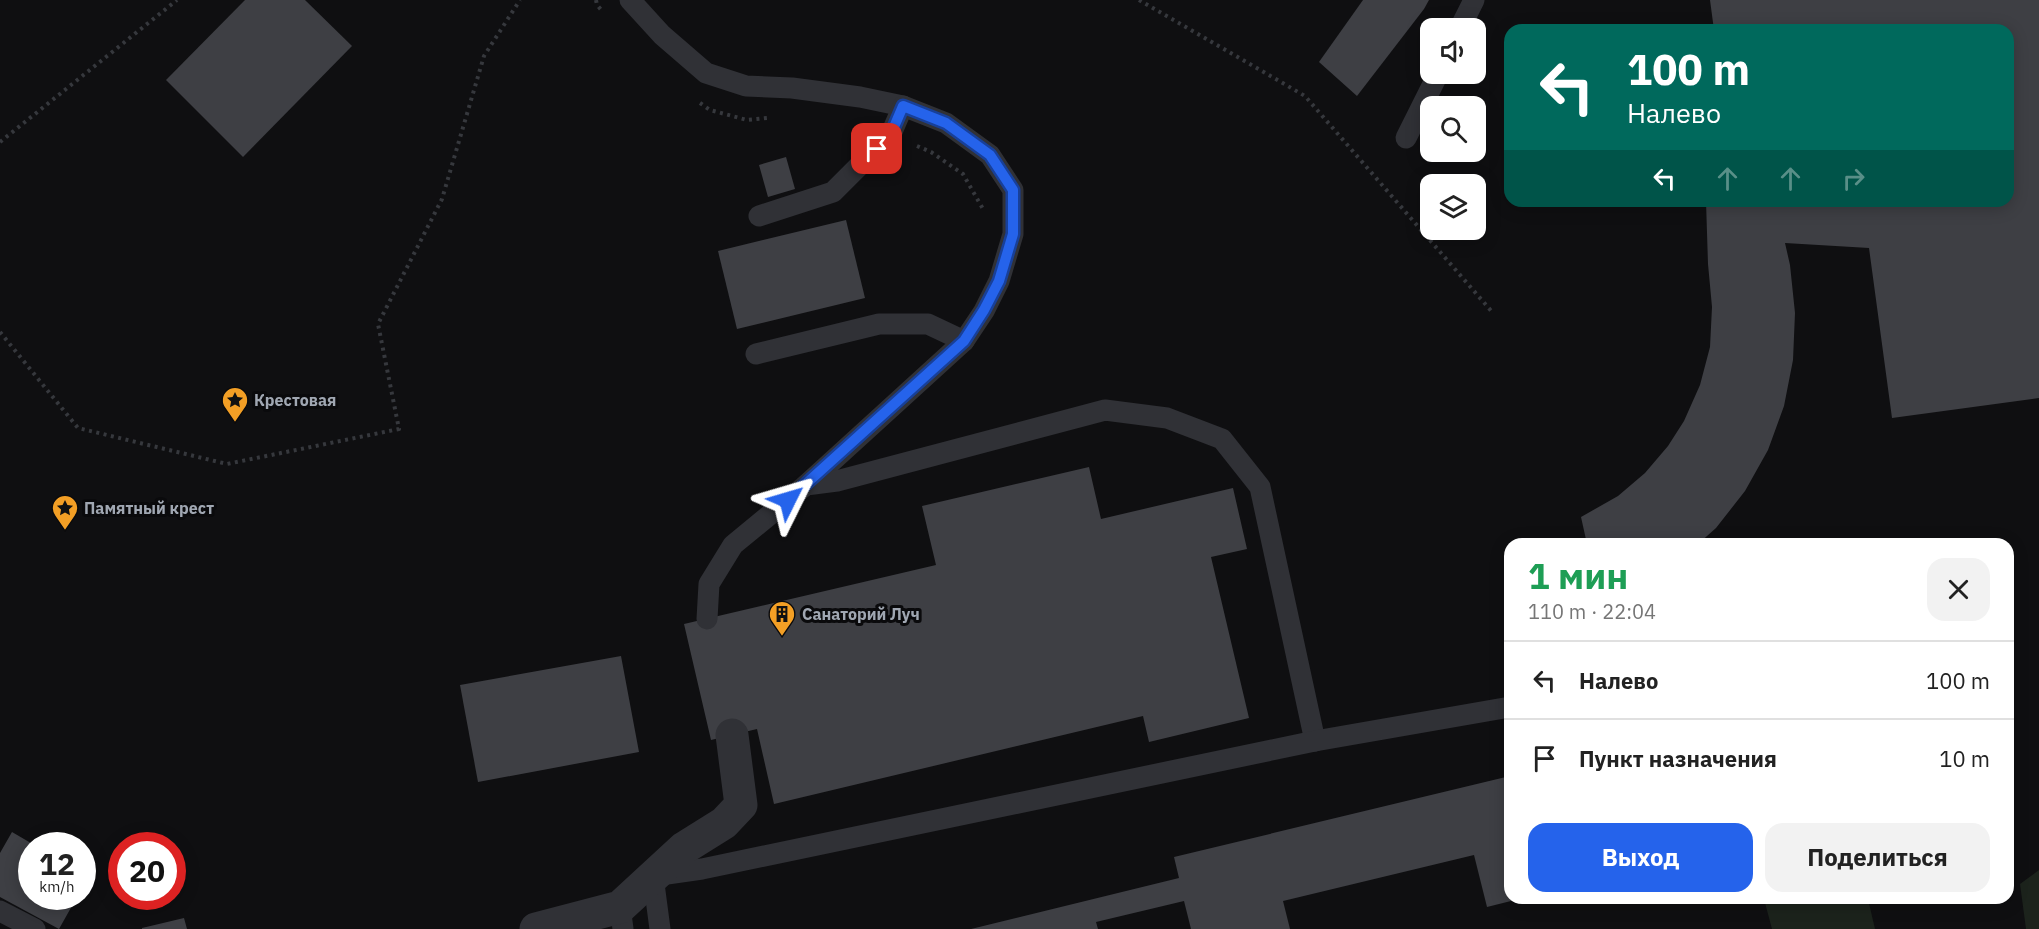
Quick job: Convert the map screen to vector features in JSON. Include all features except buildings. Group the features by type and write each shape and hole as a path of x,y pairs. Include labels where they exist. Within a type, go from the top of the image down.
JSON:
{"street":[{"path":"536,929 621,918 653,876 684,848 727,833 741,805 732,735"}],"lane":[{"path":"630,0 662,35 706,73 746,86 792,88 860,97 903,106 946,123 990,155 1013,190 1013,234 999,281 964,341 806,485 733,545 709,584 707,619"},
{"path":"1465,18 1474,0"},
{"path":"1406,138 1433,84"},
{"path":"759,216 833,192 891,134 903,106"},
{"path":"756,354 879,324 928,324 964,341"},
{"path":"806,485 837,481 1105,410 1167,418 1222,439 1260,487 1316,741"},
{"path":"660,929 653,876 702,869 1316,741 1504,708"},
{"path":"0,911 35,929"}],"path":[{"path":"0,142 177,0"},
{"path":"0,332 78,428 227,464 399,429 378,324 442,199 484,56 520,0"},
{"path":"596,0 597,5 605,14"},
{"path":"1139,0 1305,96 1493,313"},
{"path":"691,97 710,110 747,120 776,117"},
{"path":"891,134 931,152 963,174 984,209 985,219"}],"shaded area":[{"path":"2039,870 2039,929 2026,929 2020,884"},
{"path":"1765,904 1869,904 1875,929 1772,929"}],"place":[{"name":"Крестовая","path":"235,423"},
{"name":"Памятный крест","path":"65,531"},
{"name":"Cанаторий Луч","path":"782,637"}],"route":[{"path":"788,500 964,341 999,281 1013,234 1013,190 990,155 946,123 903,106 891,134 877,149"}]}
